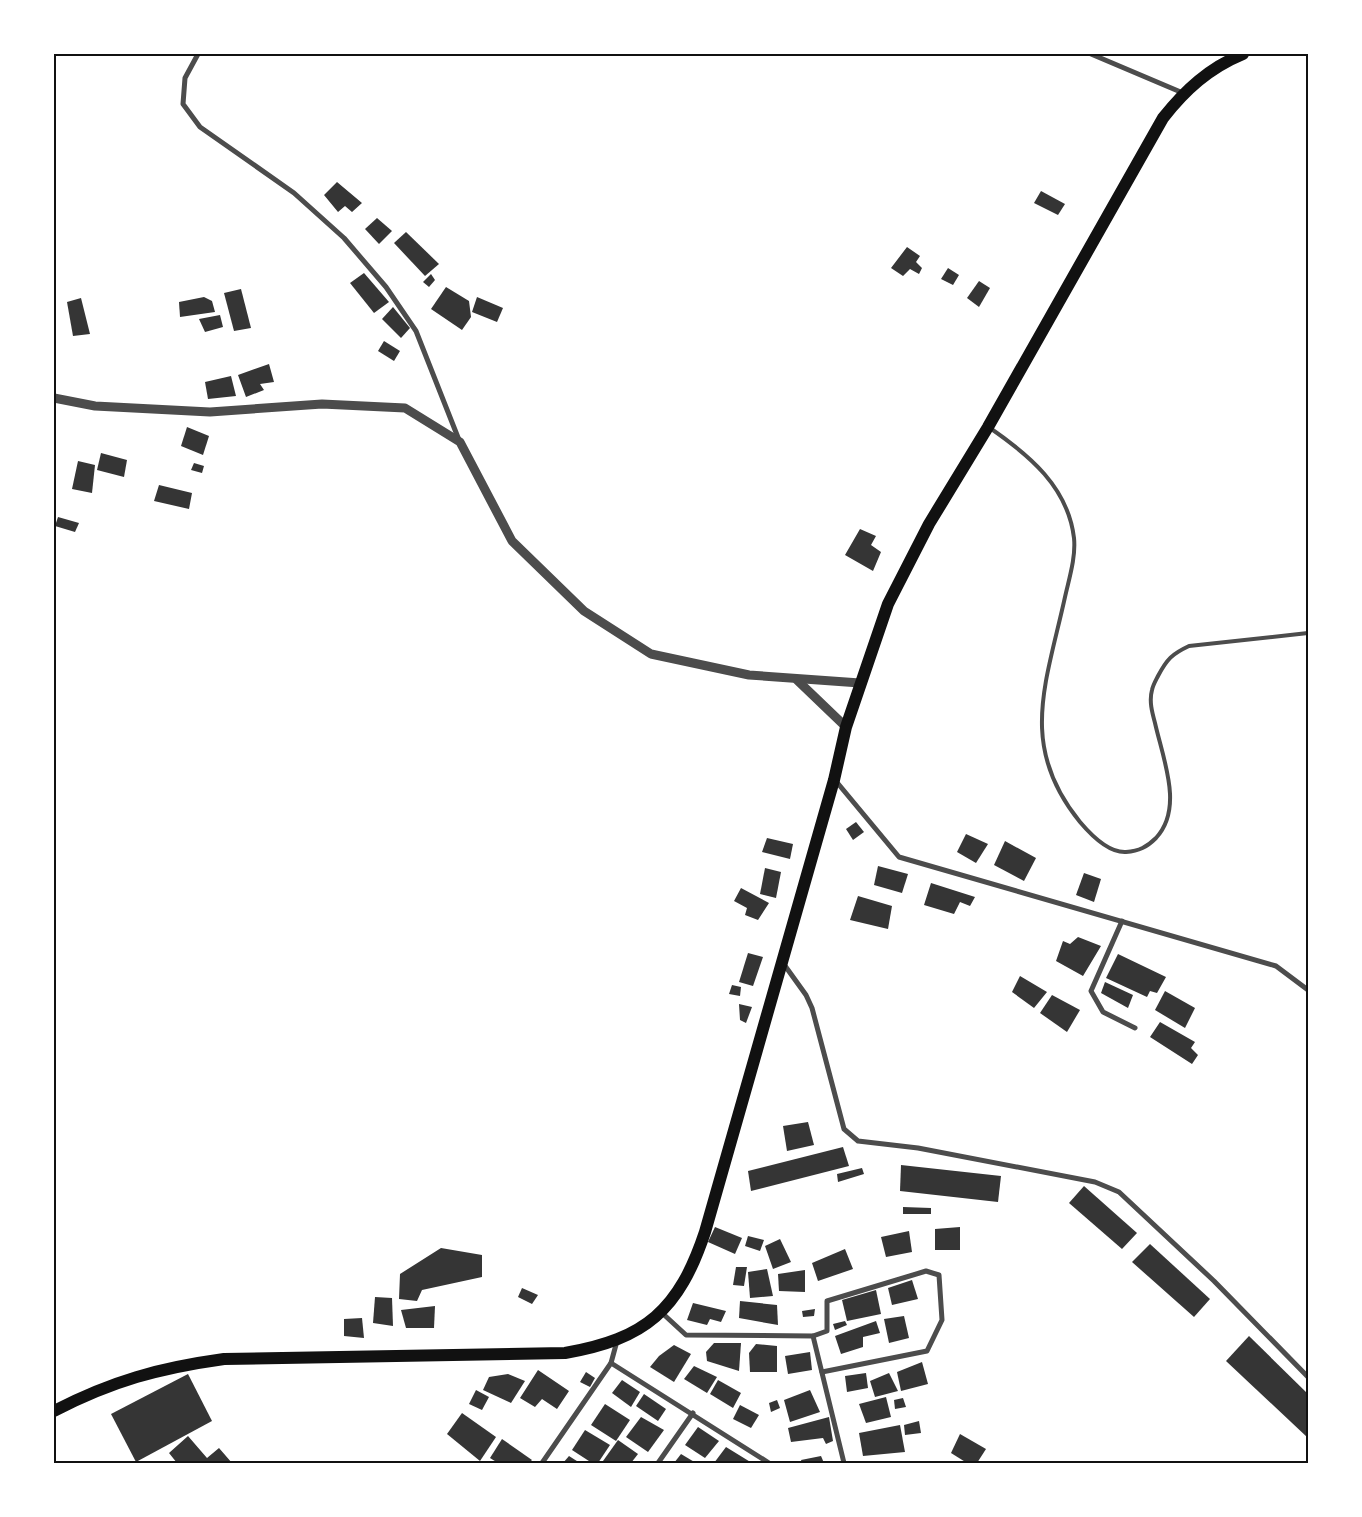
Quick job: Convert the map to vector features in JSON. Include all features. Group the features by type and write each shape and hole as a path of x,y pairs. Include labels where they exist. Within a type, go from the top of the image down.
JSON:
{"main road":[{"path":"54,1411 90,1393 140,1374 180,1365 224,1359 565,1353 594,1348 617,1340 646,1324 661,1312 688,1279 696,1258 783,963 834,780 846,727 888,604 929,524 988,427 1163,118 1183,93 1204,75 1243,54"}],"street":[{"path":"198,54 186,78 183,104 200,127 294,193 344,238 386,287 416,331 460,442 512,541 584,610 651,654 749,675 796,680 860,683"},
{"path":"1091,54 1183,93"},
{"path":"54,398 95,406 210,412 322,404 405,408 460,442"},
{"path":"796,680 846,727"},
{"path":"834,780 899,857 1276,966 1308,990"},
{"path":"1122,921 1091,991 1102,1012 1136,1028"},
{"path":"783,963 806,995 812,1008 844,1129 850,1136 858,1141 918,1148 1095,1182 1119,1192 1214,1281 1308,1376"},
{"path":"661,1312 686,1335 813,1336 827,1331 827,1301 926,1271 939,1275 942,1320 927,1351 822,1372"},
{"path":"813,1336 844,1463"},
{"path":"542,1463 611,1363 617,1340"},
{"path":"611,1363 694,1413 769,1463"},
{"path":"658,1463 694,1413"}],"lane":[{"path":"988,427 1016,446 1039,466 1056,488 1066,510 1074,539 1071,570 1041,708 1041,734 1055,786 1066,806 1083,826 1105,846 1120,852 1137,851 1150,844 1163,830 1170,811 1171,795 1151,706 1152,689 1173,653 1190,646 1308,633"}],"building":[{"path":"337,182 362,203 352,212 345,206 338,212 324,195"},
{"path":"1041,191 1065,204 1058,215 1034,203"},
{"path":"377,218 392,231 379,244 365,229"},
{"path":"406,232 439,264 425,276 394,243"},
{"path":"907,247 920,256 916,262 922,268 919,274 910,269 903,276 891,268"},
{"path":"948,268 959,275 953,285 941,279"},
{"path":"364,273 389,302 374,313 350,283"},
{"path":"431,274 435,280 429,287 423,282"},
{"path":"979,281 990,288 979,307 967,298"},
{"path":"446,287 469,301 471,317 462,330 431,309"},
{"path":"241,289 251,328 234,331 224,293"},
{"path":"204,297 212,301 215,312 180,317 179,302"},
{"path":"477,297 503,308 497,322 472,312"},
{"path":"81,298 90,334 73,336 67,302"},
{"path":"393,307 410,328 401,338 382,319"},
{"path":"220,315 223,327 205,332 199,319"},
{"path":"384,341 400,351 394,361 378,351"},
{"path":"269,364 274,382 260,384 264,390 246,397 238,375"},
{"path":"231,376 236,396 208,399 205,382"},
{"path":"187,427 209,436 203,455 181,446"},
{"path":"101,453 127,460 124,477 97,470"},
{"path":"78,461 95,465 92,493 72,489"},
{"path":"194,463 204,466 202,473 191,470"},
{"path":"159,485 192,493 189,509 154,501"},
{"path":"58,517 79,523 75,532 55,526"},
{"path":"860,529 876,536 871,545 881,552 873,571 845,555"},
{"path":"856,822 864,832 853,840 846,829"},
{"path":"966,834 988,844 976,863 957,852"},
{"path":"767,838 793,844 790,859 762,852"},
{"path":"1005,841 1036,858 1024,881 994,865"},
{"path":"878,866 908,874 902,893 874,885"},
{"path":"765,868 781,872 776,898 760,894"},
{"path":"1084,873 1101,879 1094,902 1076,895"},
{"path":"931,883 975,897 970,906 960,902 954,914 924,905"},
{"path":"741,888 769,903 758,920 745,915 747,908 734,901"},
{"path":"858,896 892,906 888,929 850,920"},
{"path":"1078,937 1101,946 1083,976 1056,961 1063,941 1070,944"},
{"path":"748,953 763,957 753,986 739,982"},
{"path":"1118,954 1166,977 1157,993 1150,991 1147,997 1106,978"},
{"path":"1020,976 1047,992 1034,1008 1012,992"},
{"path":"1105,982 1133,995 1128,1008 1101,993"},
{"path":"732,985 741,987 740,996 729,994"},
{"path":"1165,991 1195,1008 1185,1028 1155,1010"},
{"path":"1052,995 1080,1010 1067,1032 1040,1013"},
{"path":"739,1004 752,1007 746,1023 740,1020"},
{"path":"1160,1022 1195,1042 1191,1048 1198,1055 1192,1064 1150,1037"},
{"path":"808,1122 814,1145 787,1151 783,1126"},
{"path":"843,1147 849,1166 751,1191 748,1171"},
{"path":"901,1165 1001,1176 998,1202 900,1191"},
{"path":"862,1168 864,1174 838,1182 837,1174"},
{"path":"1084,1186 1137,1233 1122,1249 1069,1203"},
{"path":"903,1207 931,1208 931,1214 903,1214"},
{"path":"715,1227 742,1238 735,1254 708,1242"},
{"path":"960,1227 960,1250 935,1250 935,1229"},
{"path":"909,1231 912,1252 886,1257 881,1237"},
{"path":"748,1236 764,1240 760,1251 745,1246"},
{"path":"780,1239 791,1262 773,1269 765,1246"},
{"path":"1150,1244 1210,1299 1194,1317 1132,1262"},
{"path":"441,1248 482,1255 482,1277 422,1290 417,1301 399,1299 400,1274"},
{"path":"845,1249 853,1269 818,1281 812,1263"},
{"path":"736,1267 747,1267 744,1286 733,1285"},
{"path":"767,1269 773,1296 750,1298 748,1272"},
{"path":"805,1270 805,1292 779,1291 778,1274"},
{"path":"912,1280 918,1299 892,1305 888,1288"},
{"path":"522,1288 538,1295 532,1304 518,1297"},
{"path":"876,1290 881,1314 847,1321 842,1300"},
{"path":"375,1297 392,1298 393,1326 373,1323"},
{"path":"740,1301 777,1305 778,1325 739,1318"},
{"path":"693,1303 726,1311 721,1322 710,1319 707,1325 687,1320"},
{"path":"435,1306 434,1328 406,1328 401,1310"},
{"path":"815,1309 814,1316 803,1317 802,1311"},
{"path":"904,1316 909,1338 889,1343 884,1319"},
{"path":"362,1318 364,1338 344,1336 344,1319"},
{"path":"845,1321 847,1325 835,1330 833,1324"},
{"path":"876,1321 880,1333 863,1337 863,1347 841,1354 835,1336"},
{"path":"1249,1336 1308,1394 1308,1438 1226,1361"},
{"path":"714,1343 741,1343 739,1371 707,1361 706,1352"},
{"path":"756,1344 777,1346 777,1372 750,1372 749,1353"},
{"path":"674,1345 691,1354 674,1382 650,1367 659,1356"},
{"path":"810,1352 812,1370 788,1374 785,1356"},
{"path":"922,1362 928,1384 901,1391 897,1372"},
{"path":"694,1366 717,1377 707,1393 684,1379"},
{"path":"538,1370 569,1391 557,1409 542,1399 535,1407 520,1398"},
{"path":"586,1372 595,1378 590,1387 580,1382"},
{"path":"866,1373 868,1388 847,1392 845,1376"},
{"path":"889,1373 898,1391 875,1397 870,1381"},
{"path":"188,1374 212,1421 136,1462 111,1414"},
{"path":"508,1374 525,1381 511,1403 483,1390 489,1377"},
{"path":"622,1380 640,1392 631,1407 612,1393"},
{"path":"718,1380 741,1393 733,1408 710,1394"},
{"path":"476,1390 489,1397 482,1410 469,1404"},
{"path":"810,1390 820,1412 790,1422 784,1400"},
{"path":"644,1394 666,1409 658,1421 636,1406"},
{"path":"886,1397 891,1417 866,1423 859,1404"},
{"path":"903,1398 906,1407 895,1409 894,1400"},
{"path":"777,1400 780,1408 771,1412 769,1403"},
{"path":"605,1404 630,1420 616,1441 591,1425"},
{"path":"740,1405 759,1415 751,1428 733,1419"},
{"path":"462,1413 496,1437 480,1461 447,1434"},
{"path":"641,1417 664,1430 648,1452 626,1437"},
{"path":"829,1417 833,1441 826,1444 823,1438 791,1442 788,1428"},
{"path":"919,1421 921,1433 905,1435 904,1425"},
{"path":"900,1425 905,1452 863,1456 859,1433"},
{"path":"698,1427 719,1441 705,1458 685,1445"},
{"path":"585,1430 610,1445 598,1463 592,1463 572,1450"},
{"path":"960,1434 986,1449 977,1463 967,1463 951,1453"},
{"path":"188,1436 207,1458 219,1448 232,1463 177,1463 169,1453"},
{"path":"502,1439 532,1460 529,1463 498,1463 490,1458"},
{"path":"618,1440 638,1454 631,1463 603,1461"},
{"path":"726,1447 752,1463 714,1463"},
{"path":"681,1454 696,1463 674,1463"},
{"path":"569,1456 580,1463 563,1463"},
{"path":"821,1456 824,1463 802,1463 801,1460"}]}
